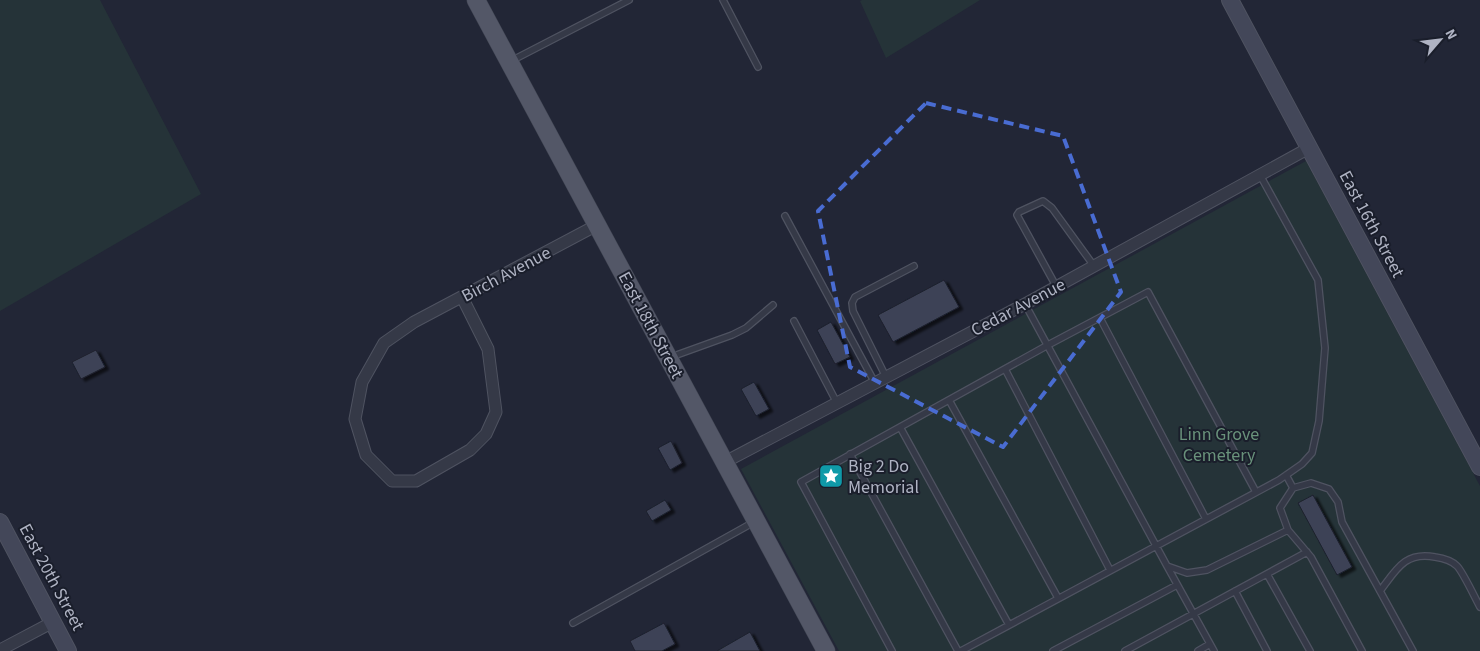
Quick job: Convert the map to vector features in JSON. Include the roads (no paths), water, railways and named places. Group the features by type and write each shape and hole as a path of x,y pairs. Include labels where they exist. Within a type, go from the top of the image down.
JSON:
{"main road":[{"name":"East 18th Street","path":"476,0 826,651"}],"street":[{"name":"East 16th Street","path":"1230,0 1480,467"},
{"name":"Cedar Avenue","path":"725,462 1025,304 1309,148"},
{"name":"Birch Avenue","path":"462,297 488,349 496,412 486,434 470,450 416,481 392,481 366,455 355,419 362,382 384,343 414,322 597,225"},
{"name":"East 20th Street","path":"0,522 68,651"},
{"path":"0,650 52,622"}],"lane":[{"path":"510,62 629,0"},
{"path":"722,0 758,68"},
{"path":"850,454 960,651 1286,475 1302,464 1312,453 1316,437 1325,348 1323,314 1318,280 1260,175"},
{"path":"1056,286 1017,215 1020,212 1043,202 1052,208 1094,266"},
{"path":"785,216 875,383"},
{"path":"886,377 853,311 852,303 855,298 914,266"},
{"path":"892,651 801,482 1148,292 1256,492"},
{"path":"1025,304 1214,651"},
{"path":"668,358 732,335 746,328 773,305"},
{"path":"1100,318 1206,519"},
{"path":"794,321 837,402"},
{"path":"1005,369 1110,570"},
{"path":"949,400 1058,598"},
{"path":"900,427 1009,625"},
{"path":"1286,475 1293,488"},
{"path":"1362,651 1307,552 1288,530 1280,508 1293,488 1311,483 1329,489 1338,502 1342,522 1413,651"},
{"path":"573,623 756,521"},
{"path":"1167,566 1187,573 1207,570 1288,530"},
{"path":"1125,651 1307,552"},
{"path":"1380,591 1399,566 1423,554 1442,558 1457,566 1480,607"},
{"path":"1267,574 1310,651"},
{"path":"1053,651 1178,585"},
{"path":"1235,591 1267,651"},
{"path":"1198,651 1210,644"}],"place":[{"name":"Big 2 Do Memorial","path":"831,476"}],"park label":[{"name":"Linn Grove Cemetery","path":"1219,444"}]}
